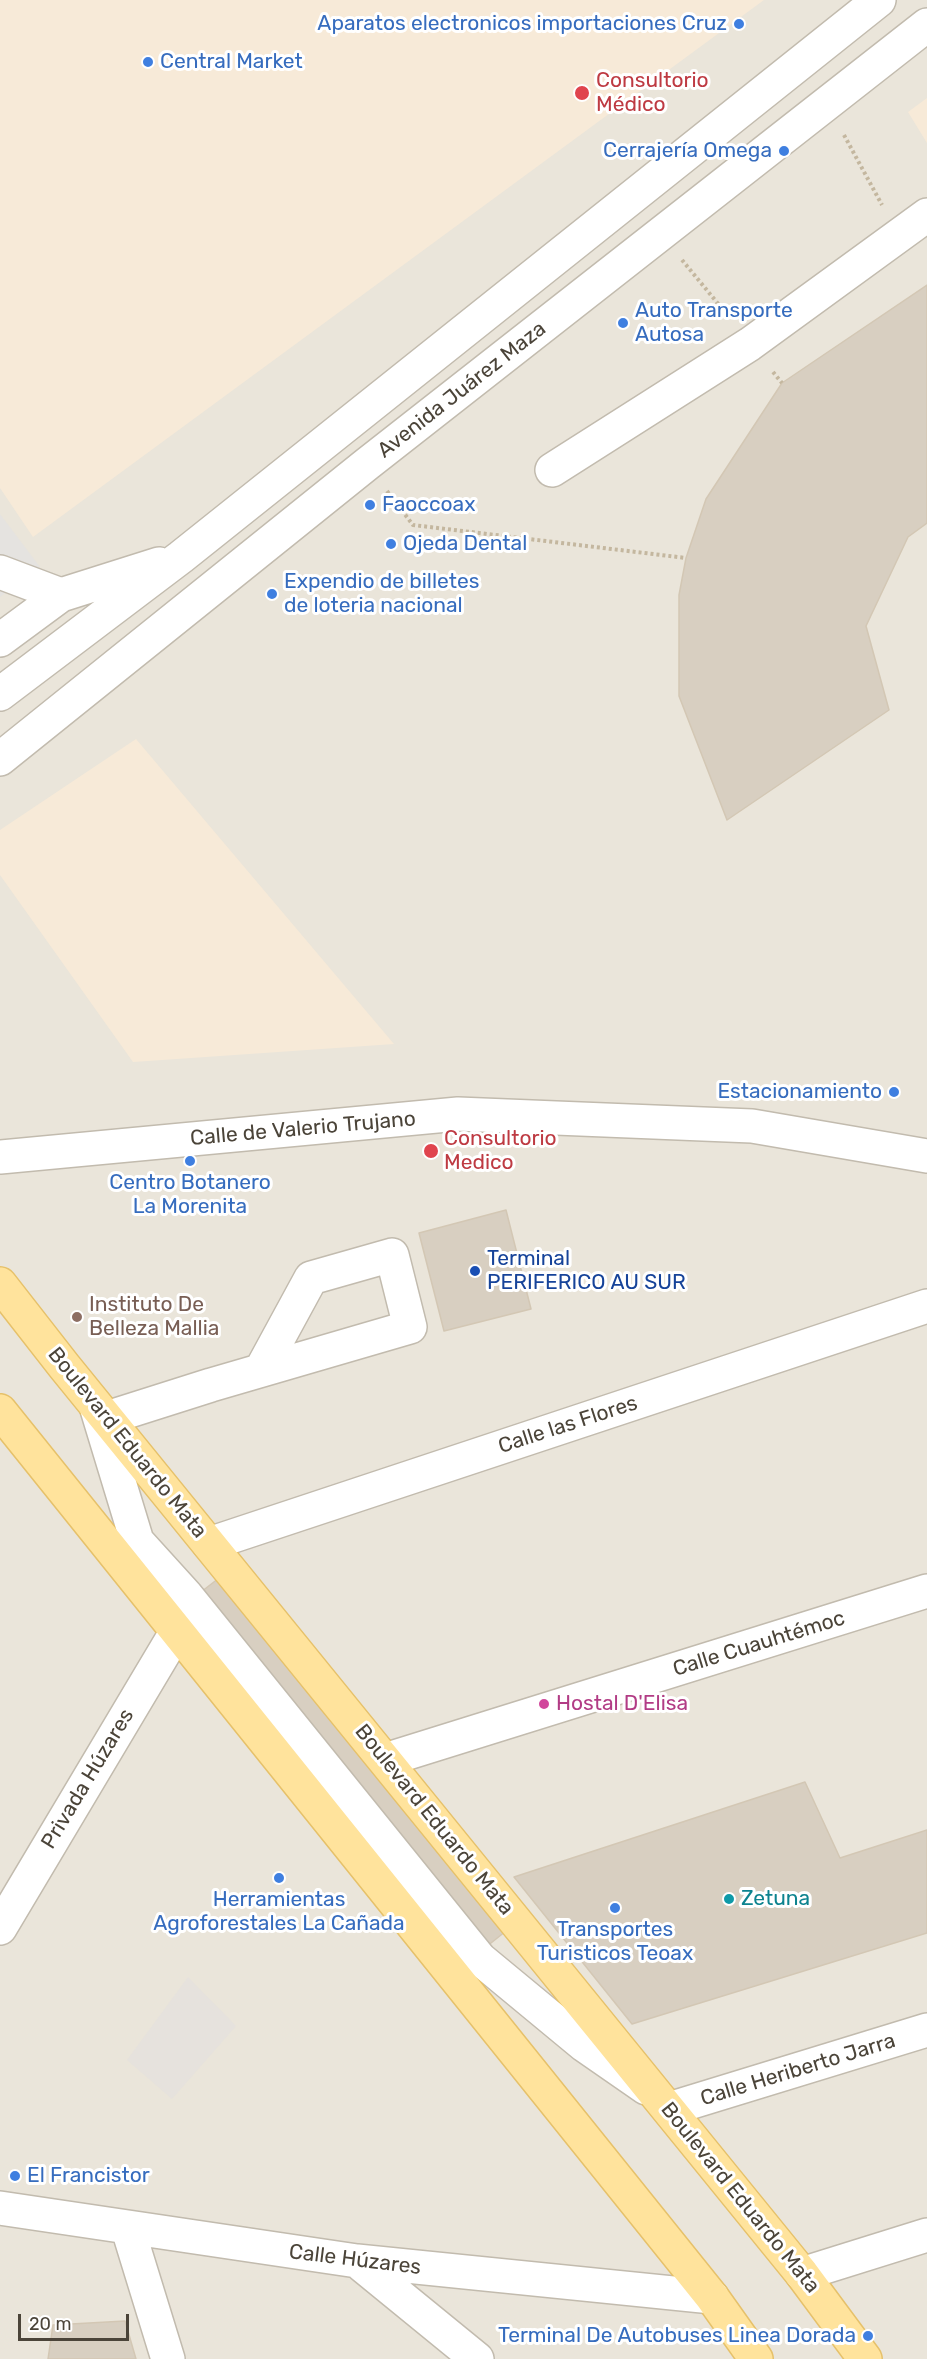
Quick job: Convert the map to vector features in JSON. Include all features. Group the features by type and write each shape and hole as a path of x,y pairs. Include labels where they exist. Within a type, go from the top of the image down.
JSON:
{"main road":[{"name":"Boulevard Eduardo Mata","path":"0,1284 101,1412 664,2102 802,2274 865,2359"},
{"path":"3,1421 177,1630 712,2297 756,2359"}],"street":[{"name":"Avenida Juárez Maza","path":"0,694 181,557 879,0"},
{"path":"893,0 924,34"},
{"name":"Avenida Juárez Maza","path":"0,759 367,464 827,103 924,34"},
{"path":"552,470 750,344 927,215"},
{"path":"0,640 61,595 181,557"},
{"path":"0,572 61,595"},
{"name":"Calle de Valerio Trujano","path":"0,1157 458,1114 752,1126 927,1156"},
{"path":"261,1370 311,1278 392,1255 410,1327 261,1370 101,1412 137,1541 186,1595 480,1959 584,2046 664,2102"},
{"name":"Calle las Flores","path":"209,1544 927,1306"},
{"name":"Calle Cuauhtémoc","path":"385,1761 927,1591"},
{"name":"Privada Húzares","path":"0,1928 177,1630"},
{"name":"Calle Heriberto Jarra","path":"664,2102 927,2030"},
{"name":"Calle Húzares","path":"0,2208 128,2229 357,2261 712,2297"},
{"path":"128,2229 168,2359"},
{"path":"802,2274 927,2235"},
{"path":"357,2261 477,2359"}],"path":[{"path":"827,103 898,235"},
{"path":"661,234 782,383"},
{"path":"367,464 412,525 686,558"}],"shaded area":[{"path":"0,0 927,0 927,2359 0,2359"},
{"path":"0,0 764,0 33,537 0,488"},
{"path":"927,98 927,143 908,112"},
{"path":"0,514 40,567 0,597"},
{"path":"136,739 394,1044 133,1062 0,875 0,830"},
{"path":"188,1977 236,2026 172,2099 127,2060"}],"building":[{"path":"927,285 927,523 908,537 866,626 889,710 727,820 679,696 679,595 686,558 706,499 782,383"},
{"name":"Terminal PERIFERICO AU SUR","path":"506,1210 531,1309 444,1331 419,1233"},
{"path":"228,1571 511,1927 476,1955 192,1599"},
{"name":"Zetuna","path":"805,1782 840,1858 927,1830 927,1933 632,2024 514,1877"},
{"path":"125,2321 136,2359 48,2359 53,2325"}],"place":[{"name":"Aparatos electronicos importaciones Cruz","path":"739,24"},
{"name":"Central Market","path":"148,62"},
{"name":"Consultorio Médico","path":"582,93"},
{"name":"Cerrajería Omega","path":"784,151"},
{"name":"Auto Transporte Autosa","path":"623,323"},
{"name":"Faoccoax","path":"370,505"},
{"name":"Ojeda Dental","path":"391,544"},
{"name":"Expendio de billetes de loteria nacional","path":"272,594"},
{"name":"Estacionamiento","path":"894,1092"},
{"name":"Consultorio Medico","path":"431,1151"},
{"name":"Centro Botanero La Morenita","path":"190,1161"},
{"name":"Terminal PERIFERICO AU SUR","path":"475,1271"},
{"name":"Instituto De Belleza Mallia","path":"77,1317"},
{"name":"Hostal D'Elisa","path":"544,1704"},
{"name":"Herramientas Agroforestales La Cañada","path":"279,1878"},
{"name":"Zetuna","path":"729,1899"},
{"name":"Transportes Turisticos Teoax","path":"615,1908"},
{"name":"El Francistor","path":"15,2176"},
{"name":"Terminal De Autobuses Linea Dorada","path":"868,2336"}]}
